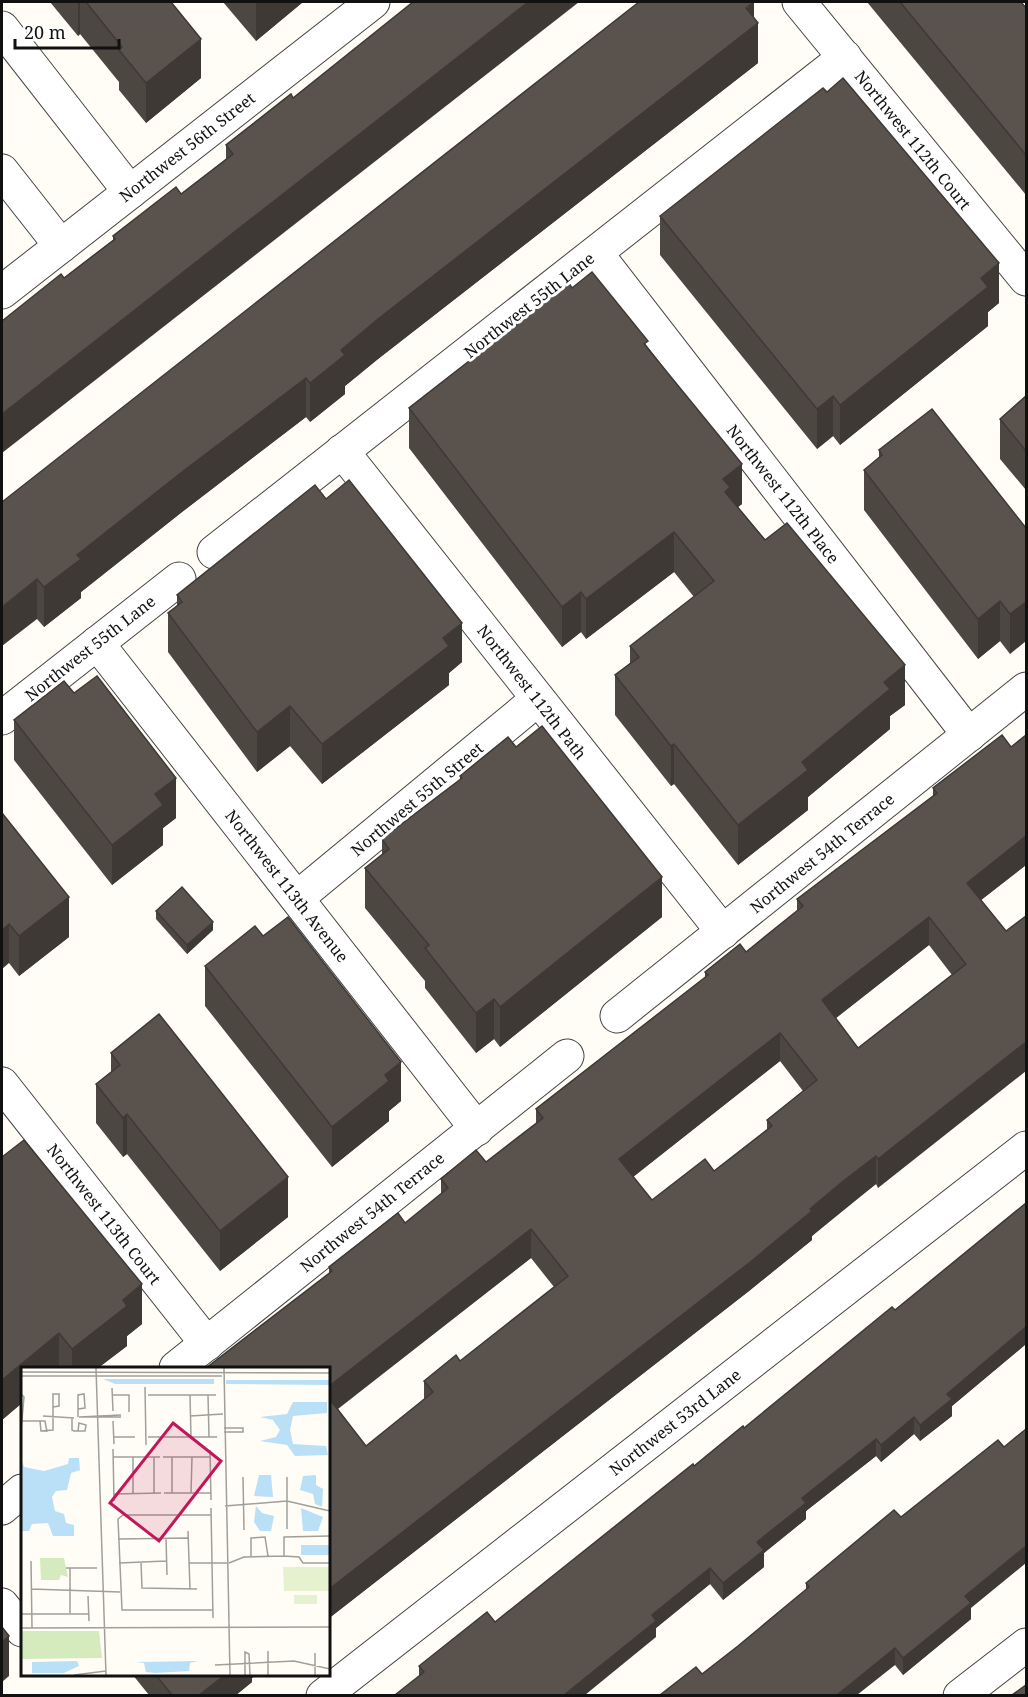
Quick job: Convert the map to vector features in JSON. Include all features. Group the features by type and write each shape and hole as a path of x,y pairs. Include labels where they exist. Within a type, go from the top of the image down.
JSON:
{"street":[{"name":"Northwest 56th Street","path":"2,292 373,2"},
{"name":"Northwest 112th Court","path":"799,2 1026,279"},
{"path":"2,28 130,192"},
{"name":"Northwest 55th Lane","path":"214,552 845,57"},
{"path":"2,171 61,246"},
{"name":"Northwest 112th Place","path":"596,252 969,735"},
{"name":"Northwest 112th Path","path":"342,451 723,932"},
{"name":"Northwest 55th Lane","path":"2,718 179,579"},
{"name":"Northwest 113th Avenue","path":"97,643 477,1129"},
{"name":"Northwest 54th Terrace","path":"617,1016 1026,689"},
{"name":"Northwest 55th Street","path":"297,898 538,699"},
{"name":"Northwest 54th Terrace","path":"177,1367 567,1056"},
{"name":"Northwest 113th Court","path":"2,1084 207,1344"},
{"name":"Northwest 53rd Lane","path":"323,1695 1026,1148"},
{"path":"2,1508 21,1492"},
{"path":"2,1605 21,1629"},
{"path":"960,1695 1026,1645"}],"building":[{"path":"86,2 171,2 201,39 146,83 119,50 122,47"},
{"path":"413,2 528,2 2,414 2,321 61,274 64,278 115,239 113,236 176,187 181,194 233,154 226,145 291,94 293,98"},
{"path":"639,2 754,2 746,8 758,23 378,319 341,350 345,355 310,383 306,378 182,472 77,555 81,559 44,587 37,579 2,607 2,502"},
{"path":"900,2 1021,2 1026,8 1026,155"},
{"path":"843,78 999,263 981,278 988,287 840,405 833,396 817,409 660,216 823,88 827,92"},
{"path":"592,272 648,341 644,344 742,464 723,479 730,487 725,492 765,540 787,523 905,665 884,682 890,689 802,762 808,770 738,825 674,744 671,746 615,675 639,657 630,646 714,581 674,532 586,599 581,592 562,607 409,408 569,283 572,288"},
{"path":"1026,396 1026,451 1000,419"},
{"path":"932,409 1026,528 1026,602 1010,614 1000,601 978,619 864,470 882,455 879,450"},
{"path":"349,480 462,623 443,638 449,646 322,744 290,706 257,732 168,613 182,602 177,595 315,485 326,499"},
{"path":"97,676 176,778 155,794 163,805 112,845 14,720 64,681 74,693"},
{"path":"542,726 662,877 500,1007 494,999 476,1013 425,948 429,945 365,868 389,849 382,839 462,778 460,776 508,737 516,747"},
{"path":"1002,735 1011,747 1026,735 1026,836 967,883 1006,931 1026,916 1026,1042 878,1159 876,1156 842,1182 810,1209 812,1211 749,1263 330,1588 330,1400 366,1446 433,1392 424,1381 456,1355 460,1361 568,1276 531,1229 330,1385 330,1367 207,1367 332,1271 329,1267 398,1213 405,1223 448,1188 441,1179 476,1150 486,1162 543,1118 536,1109 708,975 705,972 740,944 746,952 803,906 797,899 937,793 933,788","holes":["929,917 966,964 858,1048 822,1000","780,1033 817,1080 767,1120 772,1126 714,1171 705,1159 652,1200 619,1159"]},
{"path":"2,813 69,897 19,936 9,924 2,930"},
{"path":"182,887 213,922 187,945 156,911"},
{"path":"288,917 401,1062 385,1075 389,1081 332,1127 205,966 255,926 263,936"},
{"path":"159,1014 288,1177 220,1231 127,1114 123,1118 96,1084 120,1065 111,1053"},
{"path":"24,1140 142,1284 123,1300 127,1306 72,1349 59,1333 2,1380 2,1157"},
{"path":"1026,1203 1026,1327 947,1394 952,1399 920,1425 914,1417 881,1445 876,1439 802,1498 806,1503 757,1542 764,1550 723,1583 710,1568 652,1615 656,1621 564,1695 395,1695 424,1672 419,1666 487,1612 495,1622 693,1464 694,1466 743,1426 744,1428 892,1307 895,1310"},
{"path":"1026,1429 1026,1546 965,1596 971,1603 903,1658 895,1648 837,1695 660,1695 696,1667 702,1674 738,1646 809,1587 806,1583 894,1510 901,1517 998,1440 1004,1447"},
{"path":"2,1627 9,1636 2,1642"},
{"path":"157,1676 223,1676 199,1695 172,1695"},
{"path":"1026,1685 1026,1695 1012,1695"}]}
